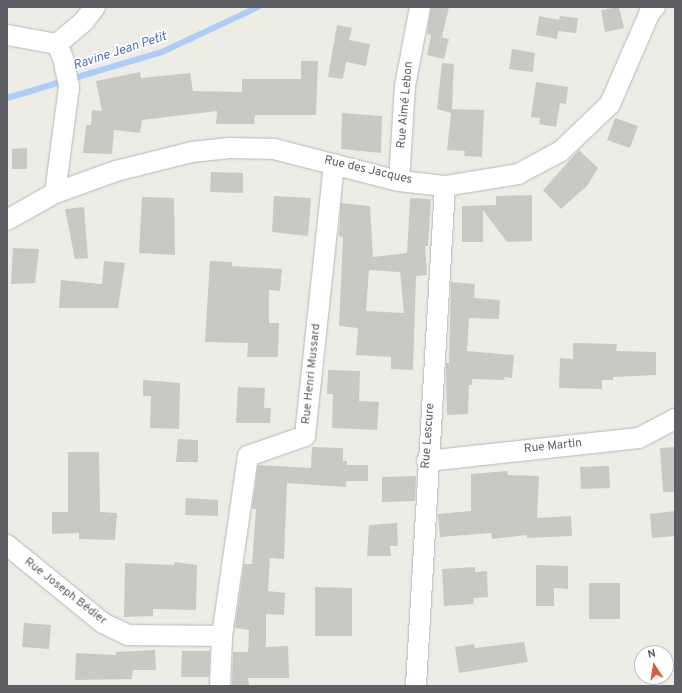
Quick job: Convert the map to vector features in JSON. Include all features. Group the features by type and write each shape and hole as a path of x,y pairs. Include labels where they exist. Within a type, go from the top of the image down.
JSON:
{"street":[{"path":"60,51 95,7"},
{"name":"Rue Aimé Lebon","path":"399,181 405,86 420,7"},
{"name":"Rue des Jacques","path":"7,220 55,193 153,161 192,152 230,148 274,149 399,181 445,186 518,174 561,152 590,127 610,104 622,84 652,9"},
{"path":"7,35 60,51"},
{"path":"55,193 69,87 60,51"},
{"name":"Rue Henri Mussard","path":"220,686 222,636 248,456 305,436 334,165"},
{"name":"Rue Lescure","path":"416,686 427,461 445,186"},
{"name":"Rue Martin","path":"427,461 639,438 675,419"},
{"name":"Rue Joseph Bédier","path":"7,545 103,623 128,635 222,636"}],"building":[{"path":"431,7 449,7 442,37 432,35 449,39 444,59 427,55 431,35 427,34"},
{"path":"619,7 624,28 605,32 601,10"},
{"path":"539,16 559,20 560,16 578,18 576,33 558,31 557,39 536,35"},
{"path":"337,25 352,28 349,40 370,44 366,66 346,62 343,79 328,77"},
{"path":"512,49 535,53 533,72 509,69"},
{"path":"301,61 318,61 316,115 255,115 254,124 216,124 217,111 142,120 140,133 114,130 112,154 83,153 86,125 91,125 92,110 102,111 96,81 140,72 141,78 190,73 193,91 242,92 242,79 301,79"},
{"path":"442,63 454,64 452,109 484,110 482,157 464,156 465,151 447,150 451,113 437,109"},
{"path":"536,82 568,87 566,104 560,103 556,127 539,124 540,118 531,117"},
{"path":"342,113 382,116 381,153 341,149"},
{"path":"615,118 638,126 630,148 607,140"},
{"path":"27,148 27,169 12,169 12,149"},
{"path":"579,150 598,168 587,186 561,209 543,190"},
{"path":"211,172 243,173 243,193 210,192"},
{"path":"532,195 532,241 507,242 483,210 483,242 462,242 462,206 496,205 496,196"},
{"path":"274,196 311,198 308,236 272,232"},
{"path":"142,197 174,198 175,255 139,253"},
{"path":"410,198 431,199 428,246 425,246 427,275 416,276 413,370 391,369 391,357 356,355 358,328 339,326 343,237 339,236 341,203 370,206 373,257 407,253","holes":["369,270 400,272 404,313 366,311"]},
{"path":"84,207 88,258 75,259 65,209"},
{"path":"13,248 39,249 35,283 11,284"},
{"path":"104,261 125,263 118,308 59,308 61,280 102,284"},
{"path":"210,261 232,262 232,266 282,269 280,291 269,290 269,323 279,323 278,357 247,357 248,343 205,342"},
{"path":"451,282 475,284 474,298 500,300 499,319 469,318 467,351 514,355 512,378 504,377 505,380 472,379 472,385 469,385 468,414 447,415 446,363 449,363"},
{"path":"573,343 617,344 616,351 656,352 656,375 613,377 613,380 602,380 602,389 559,388 560,358 573,359"},
{"path":"328,370 360,371 359,401 379,402 377,430 332,428 333,394 327,394"},
{"path":"143,380 180,383 179,429 150,428 151,396 143,396"},
{"path":"238,387 265,388 264,408 271,408 270,423 236,423"},
{"path":"178,439 198,440 198,462 176,462"},
{"path":"312,447 343,448 343,461 347,461 347,465 368,465 368,481 346,481 346,487 287,483 284,559 270,558 268,591 285,593 284,615 266,614 266,647 288,646 289,678 248,678 249,686 232,686 233,652 248,652 249,630 235,628 244,564 252,564 256,509 252,509 258,465 311,468"},
{"path":"675,447 675,492 663,492 660,448"},
{"path":"68,452 99,452 100,512 117,513 115,540 79,539 79,533 52,534 52,512 68,512"},
{"path":"609,466 610,488 581,489 580,467"},
{"path":"507,471 508,475 539,476 537,518 571,516 572,536 527,538 527,535 492,539 491,533 440,537 438,514 471,511 471,474"},
{"path":"416,476 415,501 382,502 382,477"},
{"path":"186,498 218,500 218,516 185,515"},
{"path":"675,511 675,536 652,538 650,514"},
{"path":"397,523 398,546 390,546 391,556 367,556 369,525"},
{"path":"175,562 197,565 196,610 153,609 153,616 124,617 125,563 174,565"},
{"path":"536,565 568,566 568,589 554,588 554,606 536,606"},
{"path":"475,567 475,572 487,571 488,597 474,598 473,604 444,606 442,569"},
{"path":"589,583 620,583 620,619 589,619"},
{"path":"315,587 352,588 352,636 315,636"},
{"path":"24,623 51,625 49,649 22,647"},
{"path":"524,642 528,662 459,673 455,647 474,644 475,648"},
{"path":"155,650 156,670 133,670 132,679 75,680 76,653 116,655 116,652"},
{"path":"182,651 210,651 209,677 181,677"}],"waterway":[{"name":"Ravine Jean Petit","path":"7,98 162,52 258,7"}]}
